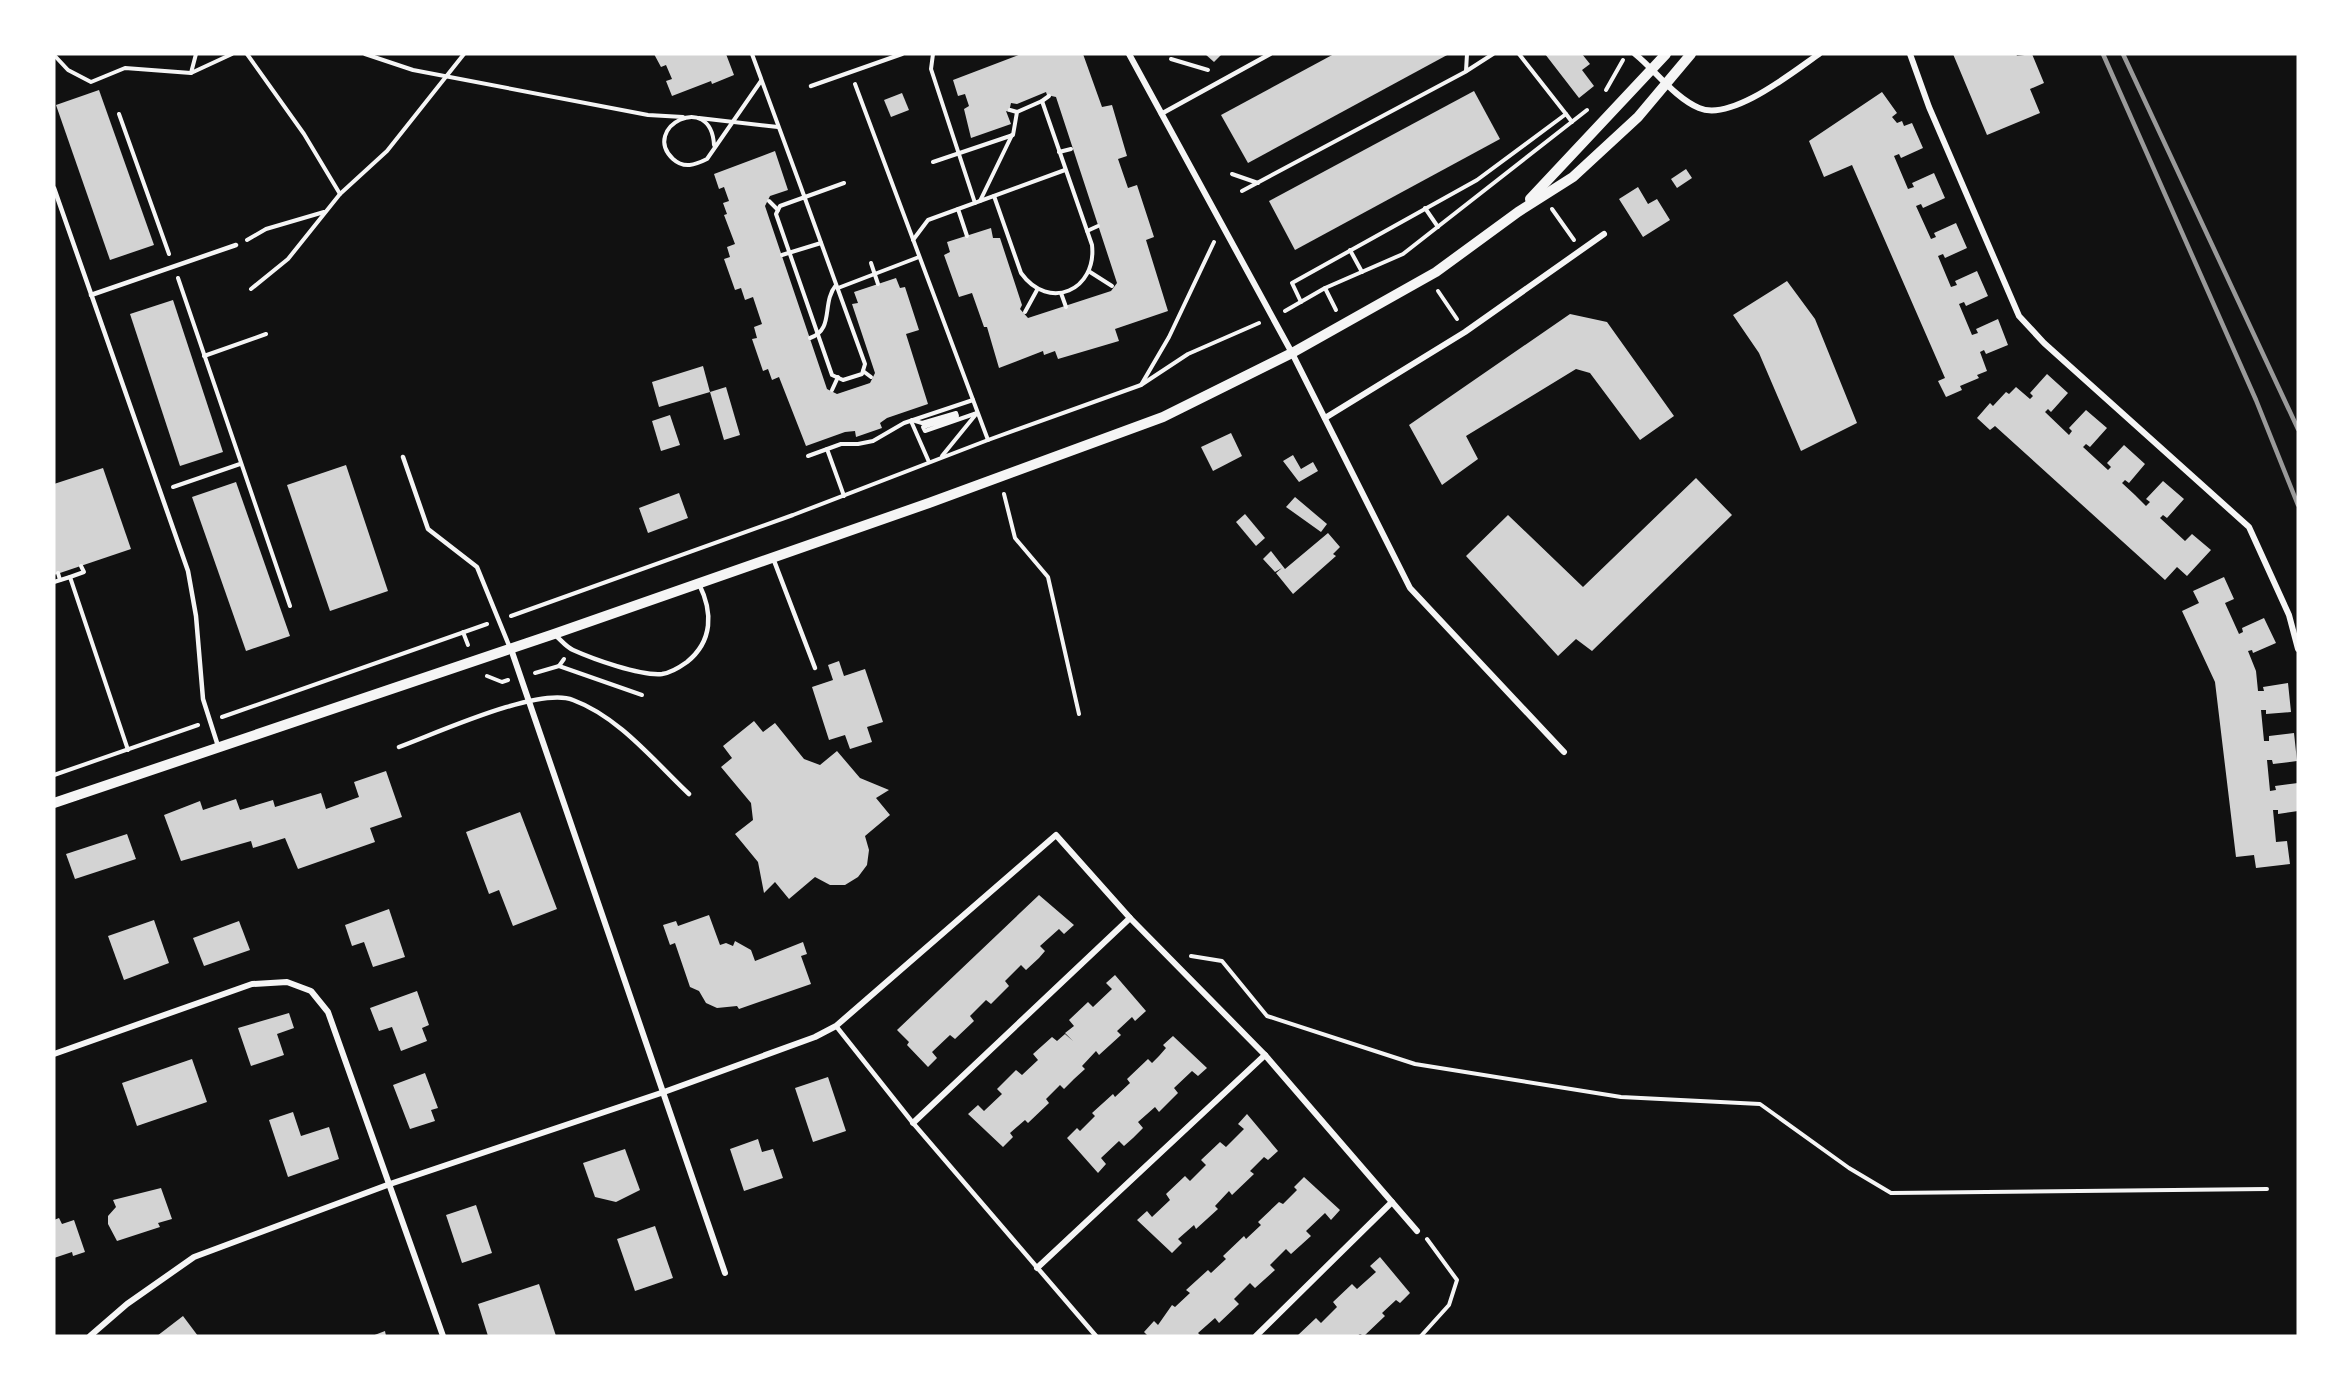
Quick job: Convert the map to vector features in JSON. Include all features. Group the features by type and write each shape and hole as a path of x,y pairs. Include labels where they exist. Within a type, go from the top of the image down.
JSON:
{"street":[{"path":"1129,54 1292,353 1410,588 1564,752"},
{"path":"1635,54 1685,100 1700,109 1724,110 1740,104 1819,54"},
{"path":"1518,212 1666,54"},
{"path":"54,803 219,749 699,584 1163,417 1292,353 1418,284 1518,212 1573,177 1638,117 1669,84 1691,54"},
{"path":"1910,54 1929,107 2019,316 2044,344 2249,527 2289,615 2298,649"},
{"path":"1325,418 1465,332 1604,234"},
{"path":"511,649 725,1273"},
{"path":"90,1336 127,1304 195,1257 390,1184 664,1092 816,1037 836,1026 1056,835 1130,918 1265,1055 1417,1231"},
{"path":"913,1123 1130,918"},
{"path":"54,1054 252,984 287,982 311,991 328,1012 443,1336"},
{"path":"1037,1268 1265,1055"},
{"path":"1256,1336 1392,1202"}],"lane":[{"path":"811,86 902,54"},
{"path":"1161,114 1270,54"},
{"path":"54,188 193,593 199,675 219,749"},
{"path":"91,296 236,245"},
{"path":"403,457 428,529 477,567 511,649"},
{"path":"773,558 815,668"},
{"path":"554,634 571,649 635,670 662,674 680,667 695,655 705,639 710,620 707,601 699,584"},
{"path":"399,747 528,700 550,697 572,699 614,723 689,794"},
{"path":"836,1026 913,1123 1096,1336"}],"path":[{"path":"191,73 196,54"},
{"path":"54,55 68,70 91,82 125,68 191,73 232,54"},
{"path":"247,54 304,134 340,194"},
{"path":"365,54 413,70 648,115 778,127"},
{"path":"251,289 288,258 340,194 387,151 464,54"},
{"path":"752,54 761,81 804,196 865,364 862,374 843,380 832,375 776,214 780,206 804,196 844,183"},
{"path":"933,54 931,69 975,203"},
{"path":"1466,71 1467,54"},
{"path":"1242,191 1466,71 1493,54"},
{"path":"1519,54 1572,122"},
{"path":"1171,59 1199,69 1218,72 1244,68"},
{"path":"1601,98 1621,62"},
{"path":"850,72 988,440"},
{"path":"683,117 670,125 664,139 667,153 678,164 693,166 707,159 714,145 761,81"},
{"path":"1010,110 1017,112 1049,96"},
{"path":"994,196 1022,273 1037,290 1056,294 1073,288 1090,272 1093,259 1087,231 1042,101"},
{"path":"54,775 500,620 844,496 929,462 1141,385 1188,354 1273,317 1325,288 1403,254 1594,104"},
{"path":"980,201 1012,135 1017,112"},
{"path":"119,114 290,606"},
{"path":"1301,302 1292,283 1477,180 1566,114"},
{"path":"699,118 708,124 714,134 714,145"},
{"path":"933,162 1012,135"},
{"path":"1059,152 1071,148"},
{"path":"913,240 928,219 1065,170"},
{"path":"1232,174 1258,183"},
{"path":"769,201 778,210"},
{"path":"1425,208 1438,227"},
{"path":"1551,208 1581,250"},
{"path":"958,209 967,236"},
{"path":"236,245 266,229 325,212"},
{"path":"1087,231 1098,226"},
{"path":"1141,385 1169,337 1214,242"},
{"path":"782,255 821,243"},
{"path":"1350,250 1362,272"},
{"path":"810,338 818,335 825,328 829,296 837,286 919,257"},
{"path":"871,263 878,284"},
{"path":"1090,272 1112,286"},
{"path":"1325,288 1336,311"},
{"path":"1025,312 1037,290"},
{"path":"1437,290 1465,332"},
{"path":"1061,292 1066,306"},
{"path":"204,356 266,334"},
{"path":"863,371 871,377"},
{"path":"832,390 838,377"},
{"path":"808,456 841,444 873,441 911,420 973,400"},
{"path":"911,420 922,423 956,413 957,416 923,427 925,431 978,413"},
{"path":"940,458 978,413"},
{"path":"911,420 929,462"},
{"path":"827,449 844,496"},
{"path":"160,492 240,464"},
{"path":"1004,494 1015,538 1048,577 1079,714"},
{"path":"54,582 84,572 81,566"},
{"path":"58,573 60,580"},
{"path":"70,577 128,750"},
{"path":"571,649 559,666 642,695"},
{"path":"1163,952 1222,962 1267,1016 1415,1064 1621,1097 1760,1104 1849,1168 1891,1193 2267,1189"},
{"path":"1417,1231 1430,1241 1456,1280 1449,1305 1421,1336"}],"building":[{"path":"654,54 726,54 734,75 672,96 666,81 672,79 666,65 661,67"},
{"path":"1021,54 1083,54 1102,107 1112,105 1127,156 1118,159 1128,188 1137,185 1154,237 1146,240 1168,311 1115,329 1119,341 1058,359 1055,351 1044,355 1043,351 999,368 987,327 984,327 972,293 959,297 944,255 950,252 947,242 991,228 993,238 1000,238 1022,305 1020,309 1028,318 1111,291 1117,283 1056,97 1047,95 1046,92 1017,104 1011,103 1009,112 1006,111 1011,124 971,138 964,109 969,106 965,94 958,96 953,80"},
{"path":"1205,54 1222,54 1214,62"},
{"path":"1334,54 1449,54 1248,163 1221,115"},
{"path":"1545,54 1582,54 1590,64 1582,70 1594,86 1579,98"},
{"path":"1953,54 2016,54 2017,56 2032,54 2044,83 2030,89 2040,113 1987,135"},
{"path":"99,90 154,245 110,260 56,105"},
{"path":"1474,91 1500,139 1295,250 1269,201"},
{"path":"1882,92 1897,113 1892,117 1897,123 1902,121 1904,126 1912,123 1923,148 1901,158 1899,154 1894,156 1908,189 1914,187 1912,183 1934,173 1945,198 1923,208 1921,204 1916,206 1931,239 1936,237 1934,233 1956,223 1967,248 1945,258 1943,254 1938,256 1951,287 1957,285 1955,281 1977,271 1988,296 1966,306 1964,302 1959,304 1972,335 1978,333 1976,329 1998,319 2008,345 1986,354 1984,350 1980,352 1987,371 1977,375 1979,378 1960,386 1962,390 1946,397 1938,381 1945,378 1852,165 1824,177 1809,141"},
{"path":"902,93 909,110 891,117 884,100"},
{"path":"775,151 788,190 770,196 765,206 827,389 837,394 870,383 875,373 852,304 858,303 854,292 896,278 900,288 905,287 919,330 906,334 928,404 887,418 880,423 882,428 856,437 855,431 845,432 806,446 779,377 772,380 768,369 763,371 752,339 757,338 754,327 762,324 753,297 745,300 741,288 735,290 724,259 730,257 727,247 735,244 724,215 727,214 723,203 729,201 724,187 719,189 714,174"},
{"path":"1686,169 1692,178 1677,188 1671,179"},
{"path":"1638,187 1648,204 1657,199 1670,220 1643,237 1619,199"},
{"path":"1787,281 1815,319 1857,423 1801,451 1759,353 1733,315"},
{"path":"173,300 223,452 180,466 130,314"},
{"path":"1570,314 1607,322 1674,416 1640,440 1590,373 1576,369 1466,436 1478,459 1442,485 1409,425"},
{"path":"703,366 710,392 659,407 652,382"},
{"path":"2047,374 2068,393 2051,412 2048,409 2045,412 2069,435 2072,431 2069,428 2086,410 2107,428 2090,447 2086,444 2083,447 2108,470 2111,467 2107,463 2124,445 2145,464 2129,483 2125,480 2122,483 2146,506 2150,502 2146,499 2163,481 2184,499 2167,518 2163,515 2160,518 2185,541 2192,534 2211,550 2187,576 2177,567 2165,580 1995,426 1990,430 1977,418 1990,403 1993,406 2006,392 2009,394 2016,387 2030,399 2033,396 2030,393"},
{"path":"726,387 740,435 724,440 710,392"},
{"path":"670,415 680,445 661,451 652,421"},
{"path":"1231,433 1242,456 1213,471 1201,447"},
{"path":"1293,455 1301,469 1313,462 1318,471 1299,482 1283,461"},
{"path":"346,465 388,591 330,611 287,485"},
{"path":"103,468 131,549 54,575 54,484"},
{"path":"1696,478 1732,515 1592,651 1576,639 1558,656 1466,556 1508,515 1583,587"},
{"path":"236,482 290,636 246,651 192,497"},
{"path":"679,493 688,518 648,533 639,508"},
{"path":"1295,497 1327,524 1321,532 1286,507"},
{"path":"1245,514 1265,538 1256,546 1236,522"},
{"path":"1328,533 1340,547 1333,554 1336,556 1293,594 1276,573 1282,568 1275,572 1263,559 1271,551 1285,569"},
{"path":"2224,577 2234,599 2225,603 2239,634 2243,632 2242,628 2264,618 2276,643 2253,653 2252,650 2248,651 2256,671 2258,691 2264,691 2263,687 2288,683 2291,712 2266,714 2266,710 2261,710 2264,741 2269,741 2269,736 2294,733 2297,761 2273,764 2272,760 2267,760 2270,791 2276,790 2275,786 2298,783 2298,811 2278,814 2278,810 2273,810 2276,842 2287,841 2290,864 2256,868 2254,855 2236,857 2215,682 2182,611 2199,603 2193,591"},
{"path":"839,661 844,676 865,669 883,722 867,727 872,742 850,749 845,735 829,740 812,687 833,680 828,665"},
{"path":"754,721 763,732 775,723 804,759 820,765 837,751 860,778 889,790 876,798 890,815 865,836 869,850 867,865 858,877 845,885 830,885 815,877 789,899 775,882 764,893 758,862 735,834 753,820 751,803 721,767 732,758 723,746"},
{"path":"386,771 402,817 370,828 375,842 298,869 285,838 253,848 251,841 181,861 164,815 200,801 203,810 236,799 240,810 273,800 275,807 321,793 326,809 359,797 354,782"},
{"path":"520,812 557,909 513,926 499,890 489,894 466,832"},
{"path":"127,834 136,859 75,879 66,854"},
{"path":"1039,895 1074,925 1064,934 1059,929 1040,946 1045,951 1039,958 1026,970 1021,965 1005,981 1009,986 991,1004 986,1000 970,1016 974,1021 955,1039 950,1035 932,1052 937,1058 928,1067 907,1045 909,1042 897,1030"},
{"path":"389,909 405,957 373,967 364,942 352,946 345,925"},
{"path":"709,915 720,945 726,943 733,946 735,941 751,950 755,961 803,942 807,954 801,956 811,984 739,1009 737,1006 717,1008 706,1003 699,991 690,987 675,943 670,945 663,925 676,921 678,926"},
{"path":"154,920 169,963 124,980 108,936"},
{"path":"239,921 250,950 204,966 193,938"},
{"path":"1115,975 1146,1011 1135,1021 1132,1017 1117,1031 1121,1035 1099,1055 1096,1051 1082,1066 1085,1069 1064,1089 1060,1085 1046,1099 1049,1103 1028,1123 1025,1120 1010,1133 1013,1137 1003,1147 968,1114 978,1105 984,1111 1002,1094 997,1089 1016,1070 1022,1075 1038,1060 1033,1054 1052,1037 1057,1041 1065,1034 1073,1041 1065,1033 1074,1026 1069,1020 1088,1002 1093,1007 1112,989 1106,983"},
{"path":"417,991 429,1025 422,1028 427,1041 401,1051 392,1027 379,1031 370,1008"},
{"path":"289,1013 294,1028 277,1034 284,1055 251,1066 238,1028"},
{"path":"1173,1036 1207,1068 1198,1076 1192,1071 1174,1088 1178,1093 1159,1112 1155,1107 1138,1122 1143,1128 1124,1146 1119,1141 1101,1158 1106,1164 1098,1173 1067,1138 1077,1128 1080,1131 1095,1116 1092,1113 1113,1094 1115,1097 1130,1083 1127,1079 1148,1059 1152,1063 1166,1048 1163,1045"},
{"path":"192,1059 207,1102 137,1126 122,1083"},
{"path":"425,1073 438,1108 431,1110 435,1121 410,1129 393,1085"},
{"path":"828,1077 846,1131 813,1142 795,1088"},
{"path":"293,1112 301,1136 329,1127 339,1159 288,1177 269,1120"},
{"path":"1247,1114 1278,1151 1268,1160 1264,1157 1250,1171 1254,1174 1232,1195 1229,1191 1215,1206 1218,1209 1196,1229 1194,1225 1178,1239 1182,1243 1172,1253 1137,1220 1147,1211 1152,1217 1170,1200 1166,1194 1185,1176 1190,1181 1206,1165 1201,1160 1220,1142 1226,1147 1244,1129 1238,1124"},
{"path":"758,1139 762,1152 773,1149 783,1178 744,1191 730,1149"},
{"path":"625,1149 640,1190 616,1202 595,1197 583,1163"},
{"path":"1304,1177 1340,1210 1331,1220 1325,1213 1306,1231 1311,1236 1291,1254 1286,1249 1270,1265 1275,1270 1255,1288 1250,1283 1234,1299 1239,1304 1219,1323 1215,1318 1198,1333 1201,1336 1148,1336 1144,1332 1154,1321 1158,1325 1172,1305 1175,1307 1190,1293 1186,1290 1208,1270 1211,1273 1226,1259 1223,1256 1244,1236 1246,1239 1261,1225 1258,1222 1279,1202 1283,1204 1297,1190 1294,1187"},
{"path":"161,1188 172,1219 158,1223 160,1227 117,1241 108,1224 108,1216 116,1207 113,1200"},
{"path":"476,1205 492,1253 462,1263 446,1215"},
{"path":"59,1218 62,1224 74,1220 85,1252 73,1256 72,1252 54,1258 54,1220"},
{"path":"655,1226 673,1278 635,1291 617,1239"},
{"path":"1380,1257 1410,1293 1400,1303 1396,1300 1382,1313 1385,1316 1364,1336 1360,1334 1357,1336 1297,1336 1316,1318 1321,1323 1337,1307 1333,1302 1352,1284 1357,1289 1376,1272 1370,1266"},
{"path":"539,1284 556,1336 488,1336 478,1304"},
{"path":"183,1316 198,1336 157,1336"},
{"path":"385,1331 386,1336 372,1336"}],"railway":[{"path":"2103,54 2256,400 2298,505"},
{"path":"2123,54 2298,429"}]}
